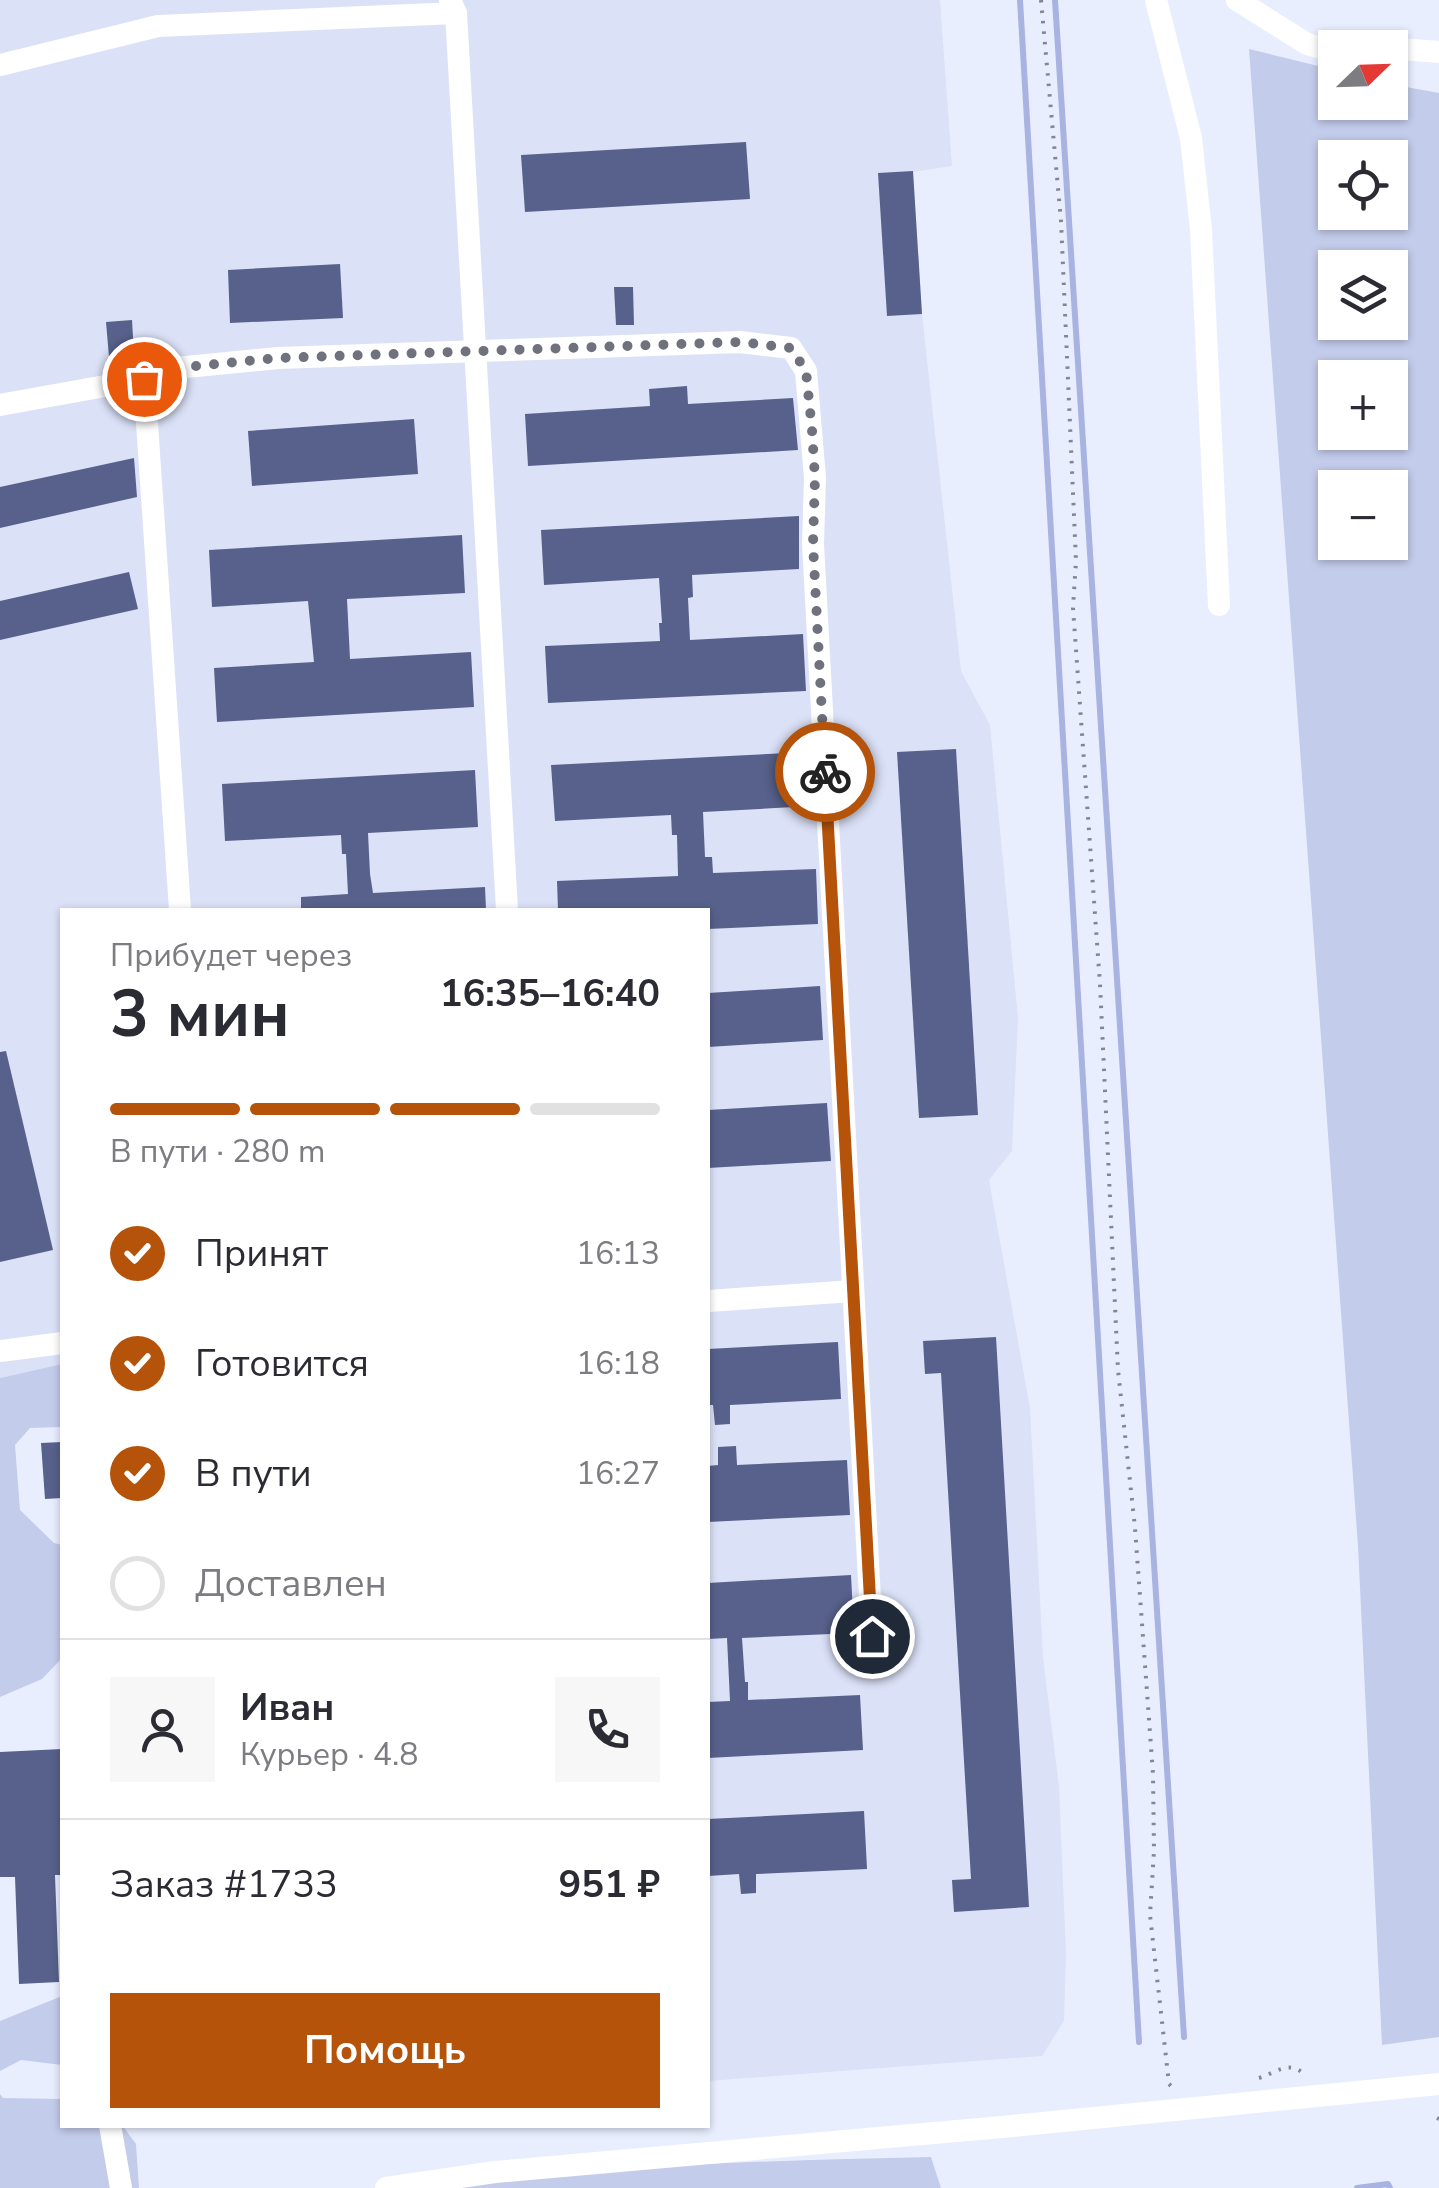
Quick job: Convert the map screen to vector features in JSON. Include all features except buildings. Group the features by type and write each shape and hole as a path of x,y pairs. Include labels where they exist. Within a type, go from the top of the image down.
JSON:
{"lane":[{"path":"1156,0 1191,138 1201,230 1219,605"},
{"path":"1237,0 1318,47"},
{"path":"0,65 158,26 453,6 507,908"},
{"path":"1408,49 1439,52"},
{"path":"0,405 144,379 176,368 278,358 740,342 791,348 806,371 815,478 813,544 872,1636"},
{"path":"144,379 180,908"},
{"path":"710,1301 852,1290"},
{"path":"0,1351 60,1343"},
{"path":"386,2188 495,2172 1439,2084"},
{"path":"110,2128 120,2188"}],"path":[{"path":"1042,0 1060,221 1076,561 1073,608 1100,984 1118,1370 1135,1528 1153,1774 1150,1915 1162,2038 1169,2084 1175,2090"},
{"path":"1250,2080 1279,2068 1293,2067 1308,2078 1300,2096"}],"shaded area":[{"path":"0,0 940,0 952,166 913,172 922,314 961,671 990,725 1018,1018 1012,1151 989,1180 1030,1408 1043,1657 1059,1787 1066,1953 1064,2021 1042,2056 710,2081 710,908 60,908 60,1364 0,1378"},
{"path":"1249,49 1318,66 1318,120 1408,120 1408,87 1439,93 1439,2037 1382,2045 1358,1546"},
{"path":"60,1364 60,1427 30,1428 15,1445 20,1510 60,1544 60,1660 42,1679 0,1697 0,1378"},
{"path":"60,1997 60,2065 21,2060 0,2071 0,2021"},
{"path":"0,2094 3,2098 60,2099 60,2128 124,2128 136,2144 139,2188 0,2188"},
{"path":"931,2157 941,2188 457,2188 634,2168"}],"waterway":[{"path":"1020,0 1139,2042"},
{"path":"1055,0 1184,2037"},
{"path":"1357,2188 1388,2184 1390,2188"}],"way so far":[{"path":"144,379 176,368 278,358 740,342 791,348 806,371 812,430 813,544 825,772"}],"route":[{"path":"825,772 872,1636"}]}
